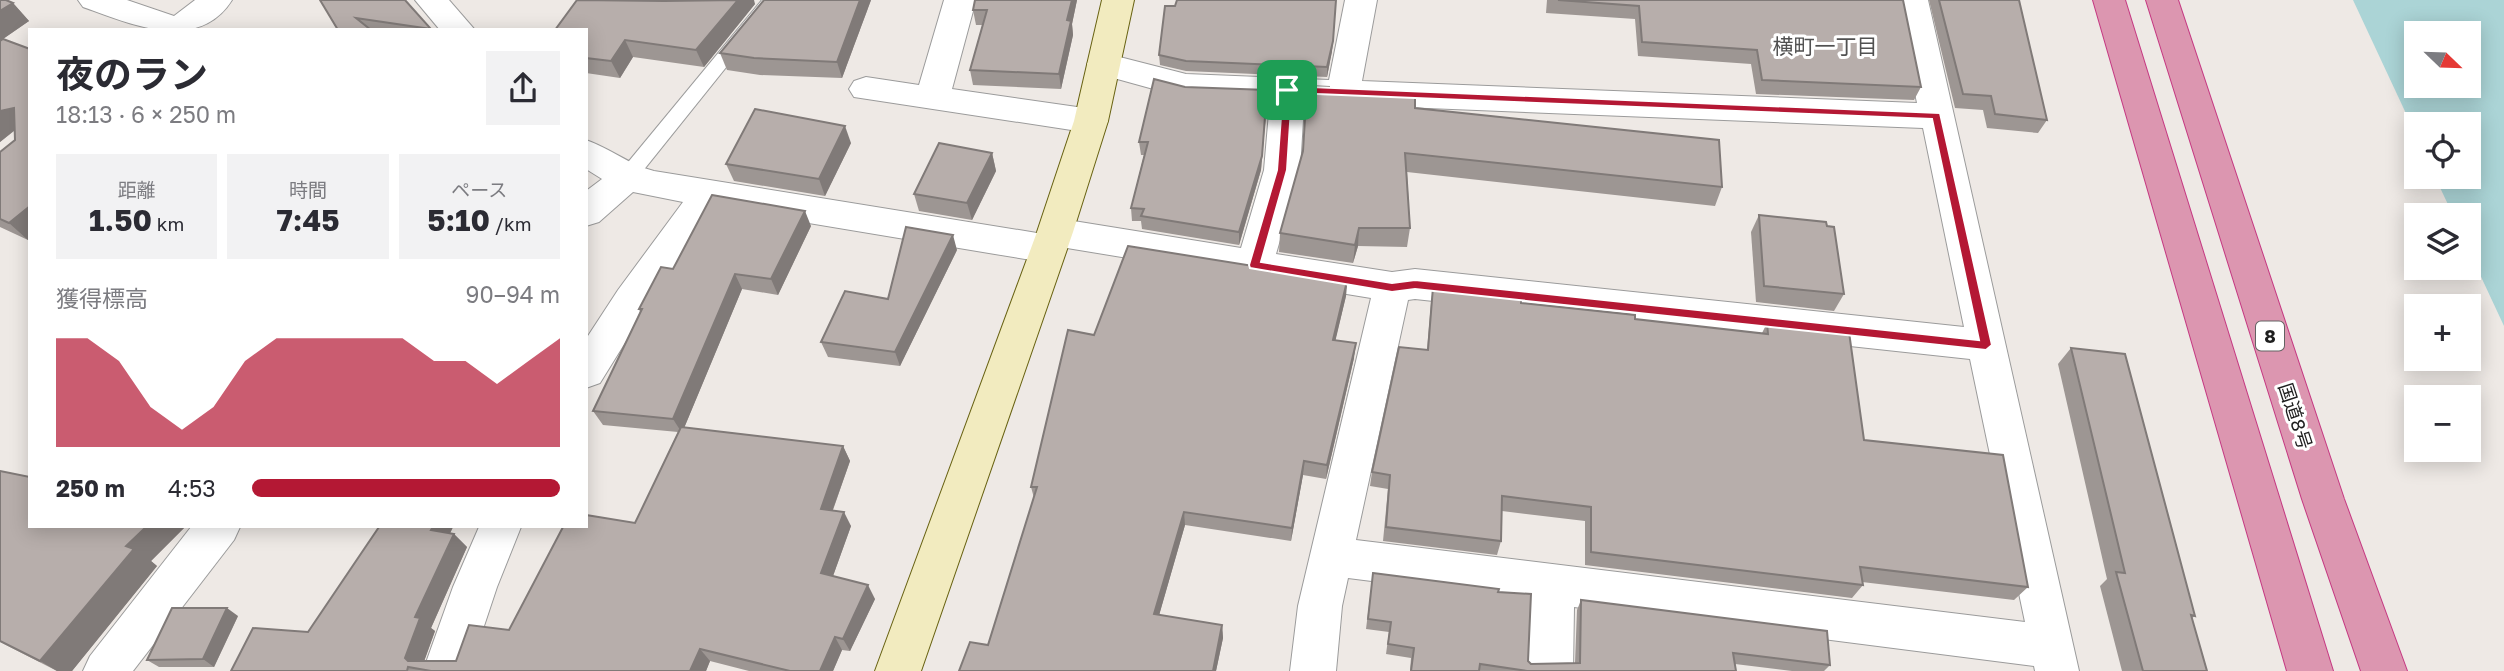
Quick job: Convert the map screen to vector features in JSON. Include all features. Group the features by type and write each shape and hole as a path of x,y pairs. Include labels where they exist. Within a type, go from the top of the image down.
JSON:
{"highway":[{"path":"2109,0 2310,671"},
{"name":"国道8号","path":"2162,0 2323,499 2384,671"}],"street":[{"path":"93,0 174,28"},
{"path":"178,28 216,0"},
{"path":"431,0 456,28"},
{"path":"932,99 960,0"},
{"path":"898,671 1052,241 1091,121 1118,0"},
{"path":"1343,92 1361,0"},
{"path":"1331,556 1553,584 2055,659 1936,116 1904,1"},
{"path":"1104,64 1186,86 1936,116"},
{"path":"866,89 1091,121"},
{"path":"1254,265 1282,170 1287,90"},
{"path":"588,154 627,177 708,195 1254,265 1392,287 1415,284 1986,345"},
{"path":"588,210 627,177"},
{"path":"588,369 631,301 708,195"},
{"path":"1314,671 1320,606 1392,287"},
{"path":"106,671 218,528"},
{"path":"446,671 475,587 500,528"},
{"path":"1550,671 1553,584"}],"lane":[{"path":"627,177 771,0"}],"water":[{"path":"2353,0 2504,0 2504,326 2481,277 2481,203 2447,203 2441,189 2481,189 2481,112 2405,112"}],"building":[{"path":"0,0 6,0 13,3 0,11"},
{"path":"320,0 405,0 430,28 356,18 368,28 337,28"},
{"path":"577,0 738,0 696,50 625,40 611,61 588,58 588,28 556,28"},
{"path":"764,0 860,0 837,62 754,58 720,53"},
{"path":"975,0 1072,0 1067,20 1071,21 1059,74 970,70 987,10 973,10"},
{"path":"1177,0 1336,0 1333,41 1327,67 1186,61 1159,55 1165,6 1175,6"},
{"path":"1558,0 1903,0 1921,87 1762,80 1757,50 1642,42 1639,6"},
{"path":"1939,0 2019,0 2047,120 1995,114 1991,96 1963,94"},
{"path":"3,39 28,48 28,208 9,223 0,219 0,152 15,140 14,108 0,111 0,41"},
{"path":"1154,79 1185,87 1267,90 1262,156 1239,232 1141,216 1144,209 1131,208 1148,142 1139,142"},
{"path":"1307,86 1329,87 1329,91 1415,92 1415,108 1719,140 1722,187 1405,153 1410,228 1359,228 1355,245 1280,233 1303,151"},
{"path":"755,109 845,126 819,179 726,164"},
{"path":"939,143 992,153 967,203 914,194"},
{"path":"712,195 805,211 771,279 735,274 673,419 593,411 661,267 673,269"},
{"path":"1759,215 1826,222 1827,226 1834,227 1844,294 1764,286"},
{"path":"906,227 953,235 895,352 821,342 845,291 888,299"},
{"path":"1128,246 1347,281 1333,340 1356,343 1327,465 1304,461 1292,528 1184,512 1154,614 1222,625 1213,671 959,671 970,642 988,645 1037,487 1031,487 1068,330 1094,335"},
{"path":"1433,287 1521,297 1521,303 1635,315 1635,319 1768,334 1767,323 1849,332 1864,440 2003,455 2028,587 1860,567 1863,585 1591,552 1591,507 1502,496 1501,541 1386,527 1390,475 1372,472 1399,347 1428,350"},
{"path":"2071,348 2125,354 2195,616 2191,615 2207,671 2143,671 2116,572 2125,573"},
{"path":"681,427 843,446 821,509 844,512 821,573 868,585 843,639 835,637 820,671 790,671 700,649 690,671 431,671 408,667 407,671 231,671 253,628 308,632 378,528 432,528 431,530 454,534 415,617 420,618 405,658 408,661 456,661 469,625 509,630 562,528 588,528 588,515 635,523"},
{"path":"0,471 28,477 28,528 145,528 126,546 134,549 40,661 0,641"},
{"path":"1373,573 1499,589 1498,592 1531,594 1528,661 1531,664 1580,663 1581,600 1827,631 1830,665 1733,653 1736,671 1527,671 1480,664 1479,671 1411,671 1414,648 1388,644 1391,622 1368,619"},
{"path":"172,608 227,608 203,659 147,660"}],"district":[{"name":"横町一丁目","path":"1825,46"}],"route":[{"path":"1287,90 1936,116 1986,345 1415,284 1392,287 1254,265 1282,170 1287,90"}]}
